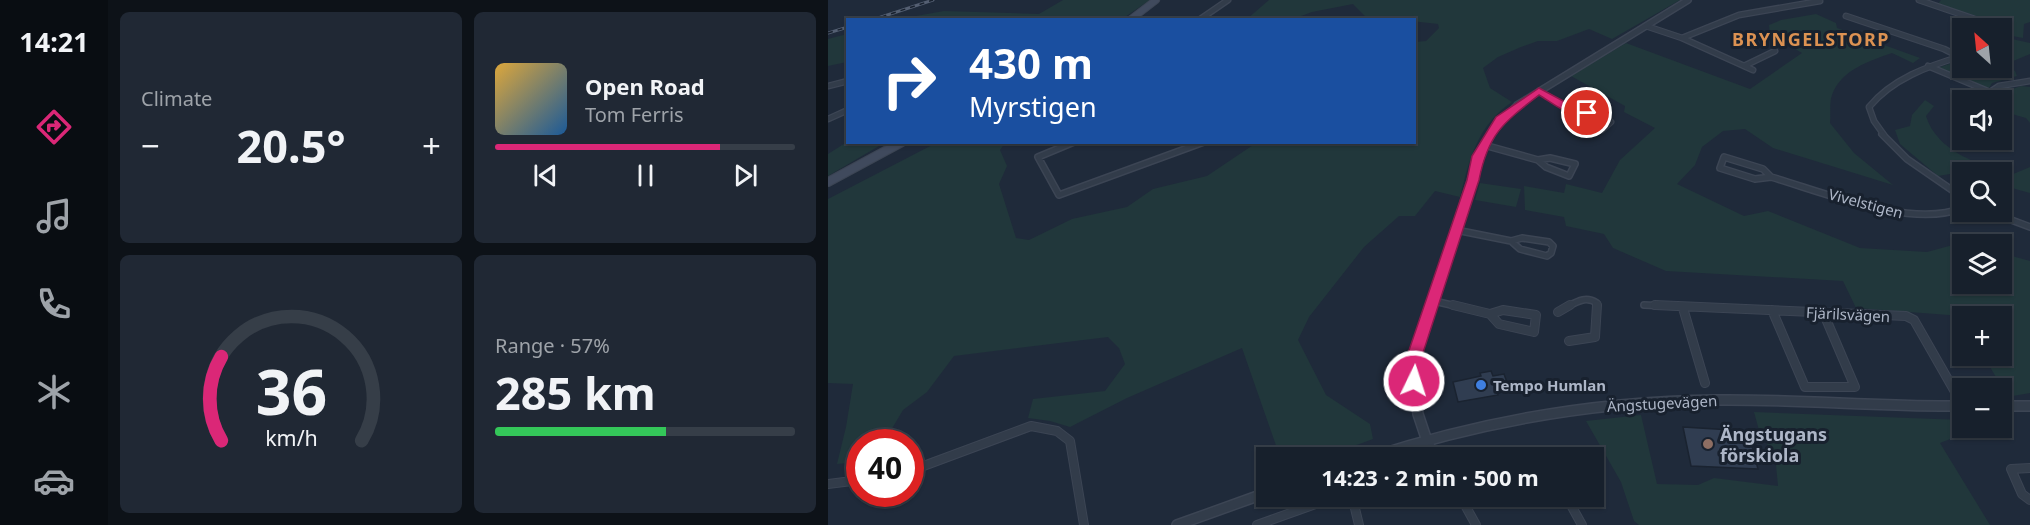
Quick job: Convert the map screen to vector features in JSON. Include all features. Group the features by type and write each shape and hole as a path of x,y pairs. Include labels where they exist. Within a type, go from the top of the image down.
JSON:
{"main road":[{"path":"1133,18 1156,0"},
{"path":"828,182 898,144"}],"street":[{"path":"1201,18 1228,0"},
{"path":"1430,447 1418,414 1412,362 1473,180 1478,156 1484,145 1500,120 1539,91 1688,0"},
{"path":"1919,0 1975,18"},
{"path":"1682,39 1739,15 1821,1"},
{"path":"1846,16 1952,53"},
{"path":"1646,26 1753,70"},
{"path":"1744,66 1775,51"},
{"path":"1952,59 1928,66 1875,98 1869,107 1879,132 1922,170 1952,190"},
{"path":"1928,66 1985,90"},
{"path":"1993,90 1999,86 2030,81"},
{"path":"828,86 846,82"},
{"path":"1539,91 1576,112 1587,113 1611,122 1602,130 1581,119 1576,112"},
{"path":"828,119 846,111"},
{"path":"1069,144 1038,157 1059,195 1199,144"},
{"path":"1484,145 1538,160 1550,158 1575,164 1569,176 1546,167 1538,160"},
{"name":"Vivelstigen","path":"1771,177 1763,169 1724,157 1720,168 1755,178 1771,177 1894,212 1913,215 1952,213"},
{"path":"2012,220 2030,227"},
{"path":"1456,231 1511,241 1522,238 1549,242 1553,246 1551,253 1547,256 1520,249 1511,241"},
{"path":"1558,312 1580,300 1591,299 1597,303 1595,337 1569,341"},
{"path":"1434,301 1490,314 1503,310 1536,315 1534,332 1499,324 1490,314"},
{"name":"Fjärilsvägen","path":"1644,304 1683,308 1906,316 1914,320 1952,387"},
{"path":"1683,308 1705,383"},
{"path":"1772,310 1805,387 1855,387 1823,312"},
{"name":"Ängstugevägen","path":"1400,447 1426,438 1555,411 1633,404 1715,400 1952,405"},
{"path":"2012,406 2030,406"},
{"path":"924,466 1031,426 1057,431 1070,441 1084,525"},
{"path":"2030,468 2011,469 2022,494 2030,500"},
{"path":"828,484 846,482"},
{"path":"1177,525 1256,497"},
{"path":"1257,525 1307,507"},
{"path":"1355,507 1359,525"},
{"path":"1466,507 1476,525"},
{"path":"1572,507 1582,525"}],"green space":[{"path":"1063,0 1150,0 1123,18 905,18 944,11 1039,14"},
{"path":"1269,0 1680,0 1612,39 1589,29 1557,41 1538,41 1521,47 1498,57 1483,68 1490,88 1512,102 1500,111 1483,132 1467,169 1460,197 1435,191 1415,216 1399,216 1364,247 1309,317 1298,340 1326,395 1370,424 1373,439 1351,447 1277,447 1242,348 1127,398 1070,427 1028,418 1033,399 1105,391 1125,364 1119,348 1108,337 954,356 927,392 903,410 892,429 846,429 846,463 837,464 853,384 828,383 828,199 934,144 1004,144 1000,150 1007,166 999,184 1016,238 1029,240 1072,219 1127,207 1153,189 1207,176 1255,144 1416,144 1416,42 1426,41 1439,28 1438,24 1416,22 1416,18 1365,16 1353,4 1312,12 1296,18 1248,18"},
{"path":"1941,0 2030,0 2030,22 2024,24 2023,38 2012,36 2012,18 1982,18 1938,4"},
{"path":"1816,14 1836,23 1837,28 1920,58 1913,63 1892,53 1865,63 1842,79 1831,98 1830,123 1854,153 1893,185 1773,148 1745,129 1723,131 1702,147 1695,165 1677,184 1744,216 1768,211 1860,248 1927,252 1952,245 1952,294 2012,294 2012,256 2030,261 2030,393 2012,396 2012,378 1996,378 1990,366 2012,366 2012,306 1952,306 1952,315 1856,308 1843,281 1666,271 1613,248 1604,234 1566,226 1564,217 1525,210 1524,186 1564,193 1566,184 1602,193 1620,160 1655,128 1624,112 1625,106 1571,76 1626,43 1750,89 1802,53 1770,34 1769,25 1781,20"},
{"path":"846,34 846,62 828,66 828,39"},
{"path":"2012,39 2030,43 2030,54 2012,62"},
{"path":"1952,63 1952,74 1937,68"},
{"path":"2012,69 2015,71 2017,76 2012,77"},
{"path":"1960,78 2010,78 1992,83 1989,88"},
{"path":"2021,86 2030,87 2030,123 2026,118 2012,114 2012,90 2010,90"},
{"path":"1925,100 1934,106 1926,116 1939,139 1952,150 1976,162 1952,162 1952,174 1938,176 1900,144 1895,130 1910,126 1912,115"},
{"path":"846,143 882,144 828,176 828,154"},
{"path":"2030,167 2030,193 2012,188 2012,175"},
{"path":"1480,183 1521,189 1516,207 1475,200"},
{"path":"1754,412 1952,420 1953,438 1940,443 1990,525 1639,525 1634,521 1621,482 1604,452 1604,447 1601,447 1586,421 1641,415 1657,484 1698,485 1714,478 1778,486 1775,455 1760,434"}],"building":[{"name":"Tempo Humlan","path":"1491,371 1493,376 1504,374 1509,388 1497,390 1498,395 1458,402 1453,382 1481,376 1480,373"},
{"path":"1683,427 1748,431 1758,469 1691,466"}],"railway":[{"path":"878,18 933,0"},
{"path":"828,33 846,28"}],"place":[{"name":"Tempo Humlan","path":"1481,385"},
{"name":"Ängstugans förskiola","path":"1708,444"}],"district":[{"name":"BRYNGELSTORP","path":"1811,39"}],"route":[{"path":"1414,381 1412,362 1473,180 1478,156 1500,120 1517,105 1539,91 1576,112 1587,113"}]}
